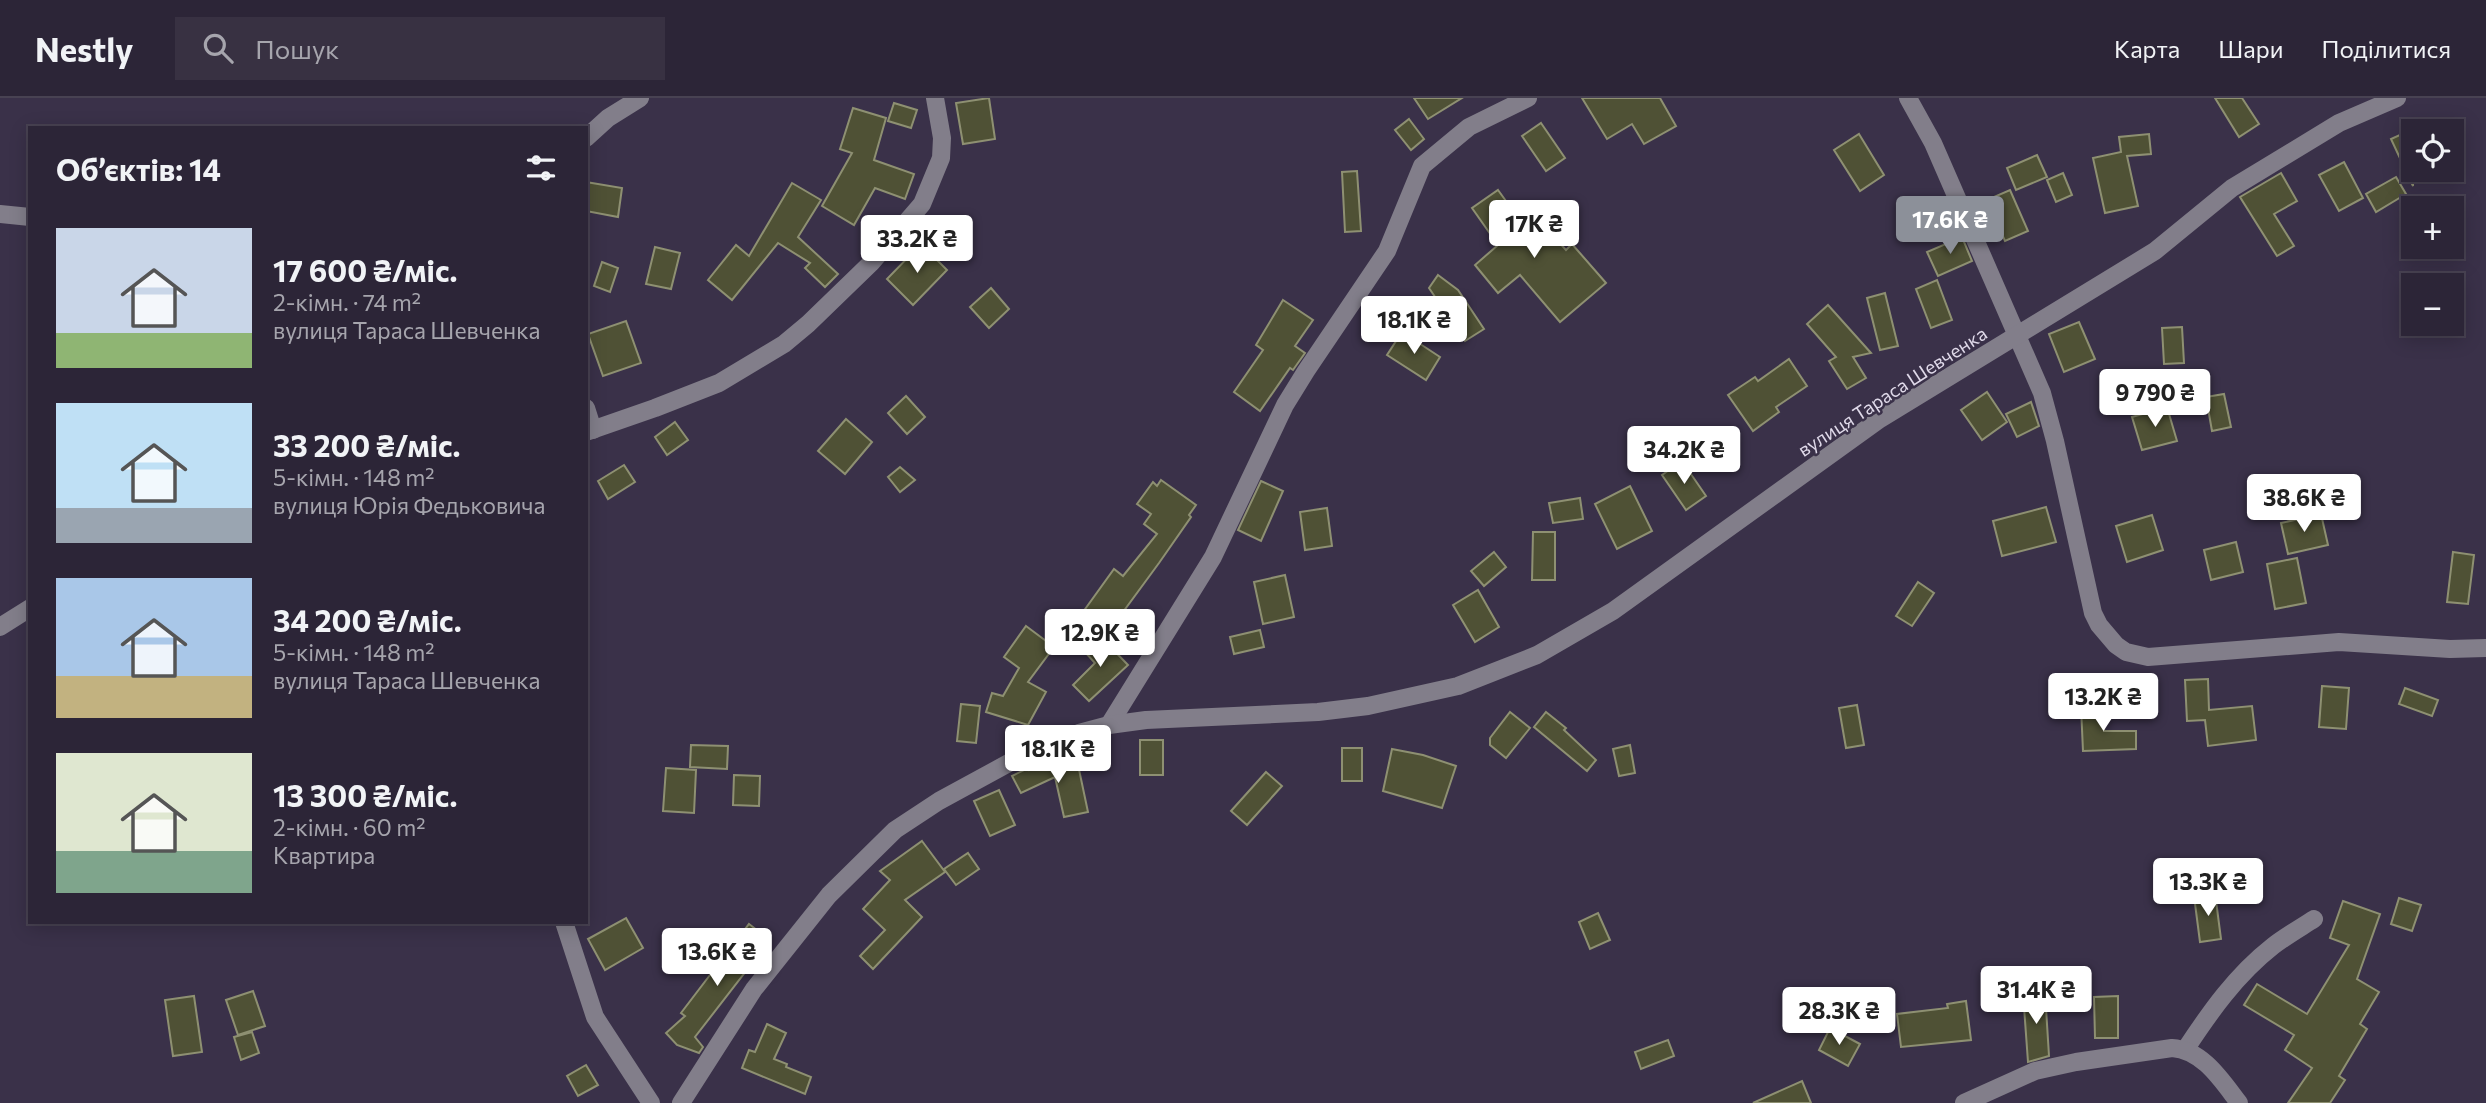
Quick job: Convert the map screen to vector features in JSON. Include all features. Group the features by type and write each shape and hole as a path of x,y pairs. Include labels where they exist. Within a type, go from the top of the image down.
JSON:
{"street":[{"path":"588,136 608,117 640,98"},
{"path":"589,431 698,392 739,372 784,344 837,297 897,235 922,204 941,158 942,138 935,98"},
{"path":"1109,725 1213,557 1285,405 1387,251 1422,166 1469,127 1528,98"},
{"path":"1908,98 1933,143 2042,393 2093,613 2099,625 2116,645 2126,652 2148,657 2339,642 2450,649 2486,648"},
{"name":"вулиця Тараса Шевченка","path":"681,1103 754,989 829,895 895,830 939,801 1016,759 1079,733 1109,725 1146,720 1318,712 1368,706 1458,686 1516,664 1577,634 1613,611 1747,516 1838,447 1923,391 2155,251 2214,201 2243,181 2339,123 2397,98"},
{"path":"0,214 28,217"},
{"path":"0,627 28,609"},
{"path":"2185,1050 2222,996 2252,964 2273,946 2314,919"},
{"path":"565,924 595,1017 651,1103"},
{"path":"1964,1103 2035,1071 2164,1048 2185,1050 2209,1067 2239,1103"}],"building":[{"path":"989,98 995,139 963,144 956,103"},
{"path":"1414,98 1462,98 1428,119"},
{"path":"1582,98 1660,98 1676,126 1644,144 1632,124 1607,139"},
{"path":"2215,98 2242,98 2259,124 2239,137"},
{"path":"894,103 917,110 911,128 888,121"},
{"path":"853,108 886,118 874,160 914,174 905,199 875,188 854,225 822,206 852,153 840,149"},
{"path":"1409,119 1424,139 1411,150 1395,130"},
{"path":"1541,123 1565,158 1546,171 1522,136"},
{"path":"1859,134 1884,175 1860,191 1834,150"},
{"path":"2149,134 2151,154 2127,156 2138,206 2105,213 2093,158 2121,152 2119,137"},
{"path":"2401,134 2401,160 2391,139"},
{"path":"2037,155 2047,177 2016,190 2007,168"},
{"path":"2344,162 2363,198 2339,211 2319,175"},
{"path":"1357,171 1361,231 1345,232 1342,172"},
{"path":"2063,173 2072,195 2056,202 2047,180"},
{"path":"2281,173 2297,201 2274,214 2294,246 2277,256 2240,197"},
{"path":"2396,177 2406,194 2376,212 2366,194"},
{"path":"588,182 622,188 618,217 588,211"},
{"path":"792,183 821,200 798,237 838,274 825,287 805,268 810,263 778,243 732,300 708,280 736,245 749,256"},
{"path":"1498,190 1527,230 1539,220 1566,250 1572,244 1606,283 1560,322 1520,275 1498,293 1475,265 1498,245 1472,208"},
{"path":"2010,190 2028,231 2005,241 1987,200"},
{"path":"1962,237 1972,261 1938,276 1927,252"},
{"path":"921,244 947,270 913,305 887,279"},
{"path":"655,247 680,253 671,289 646,284"},
{"path":"602,262 618,268 610,292 594,286"},
{"path":"1438,275 1458,290 1484,329 1465,341 1429,288"},
{"path":"1937,280 1952,320 1931,328 1916,289"},
{"path":"991,288 1009,309 989,328 970,307"},
{"path":"1885,293 1898,346 1880,350 1867,298"},
{"path":"1283,300 1313,320 1295,346 1305,353 1293,370 1290,368 1260,411 1234,392 1263,350 1256,345"},
{"path":"1828,305 1871,353 1853,357 1866,378 1847,389 1829,361 1836,357 1807,324"},
{"path":"626,321 641,363 603,376 588,334"},
{"path":"2079,322 2095,359 2064,372 2049,334"},
{"path":"2182,327 2184,363 2164,364 2162,328"},
{"path":"1402,332 1440,357 1426,380 1387,355"},
{"path":"1789,359 1807,386 1776,407 1779,412 1753,431 1728,395 1755,377 1758,381"},
{"path":"1987,392 2007,422 1982,440 1961,410"},
{"path":"2224,394 2231,427 2212,431 2206,397"},
{"path":"906,396 925,417 907,434 888,413"},
{"path":"2031,402 2039,426 2017,437 2006,414"},
{"path":"2167,407 2177,441 2142,450 2132,417"},
{"path":"846,419 872,442 845,474 818,451"},
{"path":"675,422 688,440 667,455 655,437"},
{"path":"1682,461 1706,496 1686,510 1662,475"},
{"path":"624,465 635,482 608,499 598,481"},
{"path":"900,467 915,480 900,492 888,477"},
{"path":"1161,480 1196,505 1189,515 1191,517 1109,631 1083,612 1114,569 1123,576 1157,534 1144,524 1151,514 1137,504 1153,482 1157,486"},
{"path":"1261,481 1283,491 1261,541 1238,530"},
{"path":"1630,486 1652,531 1617,549 1595,504"},
{"path":"1580,498 1583,519 1553,523 1549,503"},
{"path":"2046,507 2056,542 2002,556 1993,521"},
{"path":"1327,508 1332,546 1305,550 1300,512"},
{"path":"2321,514 2328,545 2288,554 2281,523"},
{"path":"2152,515 2163,550 2127,562 2116,526"},
{"path":"1533,532 1555,532 1555,580 1532,580"},
{"path":"2236,542 2243,572 2211,580 2204,550"},
{"path":"1494,552 1506,567 1484,586 1471,571"},
{"path":"2453,552 2474,555 2468,604 2447,602"},
{"path":"2297,558 2306,603 2275,609 2267,564"},
{"path":"1285,575 1294,617 1263,624 1254,582"},
{"path":"1918,582 1934,593 1912,626 1896,616"},
{"path":"1478,590 1499,627 1475,642 1453,605"},
{"path":"1026,626 1054,647 1028,682 1046,692 1028,725 986,712 992,693 1003,696 1019,668 1004,657"},
{"path":"1260,630 1264,647 1234,654 1230,637"},
{"path":"1101,637 1128,665 1089,701 1073,685 1095,663 1085,652"},
{"path":"2208,679 2209,710 2252,706 2256,740 2208,746 2205,720 2187,721 2185,680"},
{"path":"2322,686 2349,688 2346,729 2319,727"},
{"path":"2405,688 2438,700 2432,716 2399,704"},
{"path":"961,704 980,706 976,743 957,741"},
{"path":"1857,705 1864,745 1846,748 1839,708"},
{"path":"2081,707 2103,707 2104,731 2136,731 2136,749 2083,751"},
{"path":"1510,712 1530,728 1506,758 1490,745 1490,738"},
{"path":"1546,712 1566,728 1564,730 1596,760 1587,771 1534,727"},
{"path":"1140,740 1163,740 1163,775 1140,775"},
{"path":"691,745 728,746 727,769 690,767"},
{"path":"1630,745 1635,773 1619,776 1613,749"},
{"path":"1342,748 1362,748 1362,781 1342,781"},
{"path":"1392,749 1423,755 1456,766 1442,808 1383,791"},
{"path":"1077,760 1088,812 1064,817 1055,777 1021,793 1012,776 1028,768 1029,770"},
{"path":"666,768 696,770 694,813 663,811"},
{"path":"1266,772 1282,786 1247,825 1231,811"},
{"path":"734,775 760,776 759,806 733,805"},
{"path":"999,790 1015,825 990,836 974,801"},
{"path":"922,841 945,872 905,900 922,917 873,969 860,956 885,930 863,909 890,880 880,871"},
{"path":"968,853 979,869 956,885 944,869"},
{"path":"2244,868 2246,888 2215,891 2213,871"},
{"path":"2215,893 2221,939 2200,942 2194,896"},
{"path":"2399,898 2421,905 2412,931 2391,924"},
{"path":"2343,901 2380,914 2357,979 2379,992 2360,1024 2367,1029 2339,1076 2345,1080 2330,1103 2288,1103 2312,1068 2285,1050 2294,1035 2244,1005 2257,984 2307,1014 2349,945 2330,938"},
{"path":"1598,913 1610,940 1590,949 1579,922"},
{"path":"626,918 643,948 605,970 588,939"},
{"path":"749,924 770,940 695,1037 703,1047 699,1053 677,1045 666,1033 685,1016 681,1013"},
{"path":"253,991 265,1026 238,1035 226,1000"},
{"path":"2045,992 2049,1056 2028,1062 2023,993"},
{"path":"194,996 202,1052 173,1056 165,1000"},
{"path":"2118,996 2118,1038 2095,1038 2094,997"},
{"path":"1966,1001 1971,1040 1901,1047 1897,1014 1948,1008 1947,1004"},
{"path":"767,1024 786,1033 774,1059 811,1077 805,1094 742,1068 749,1050 755,1052"},
{"path":"1830,1028 1860,1044 1848,1066 1819,1050"},
{"path":"252,1032 259,1053 241,1060 234,1037"},
{"path":"1668,1040 1674,1056 1641,1069 1635,1052"},
{"path":"586,1065 598,1085 578,1096 567,1076"},
{"path":"1802,1081 1811,1103 1753,1103"}]}
